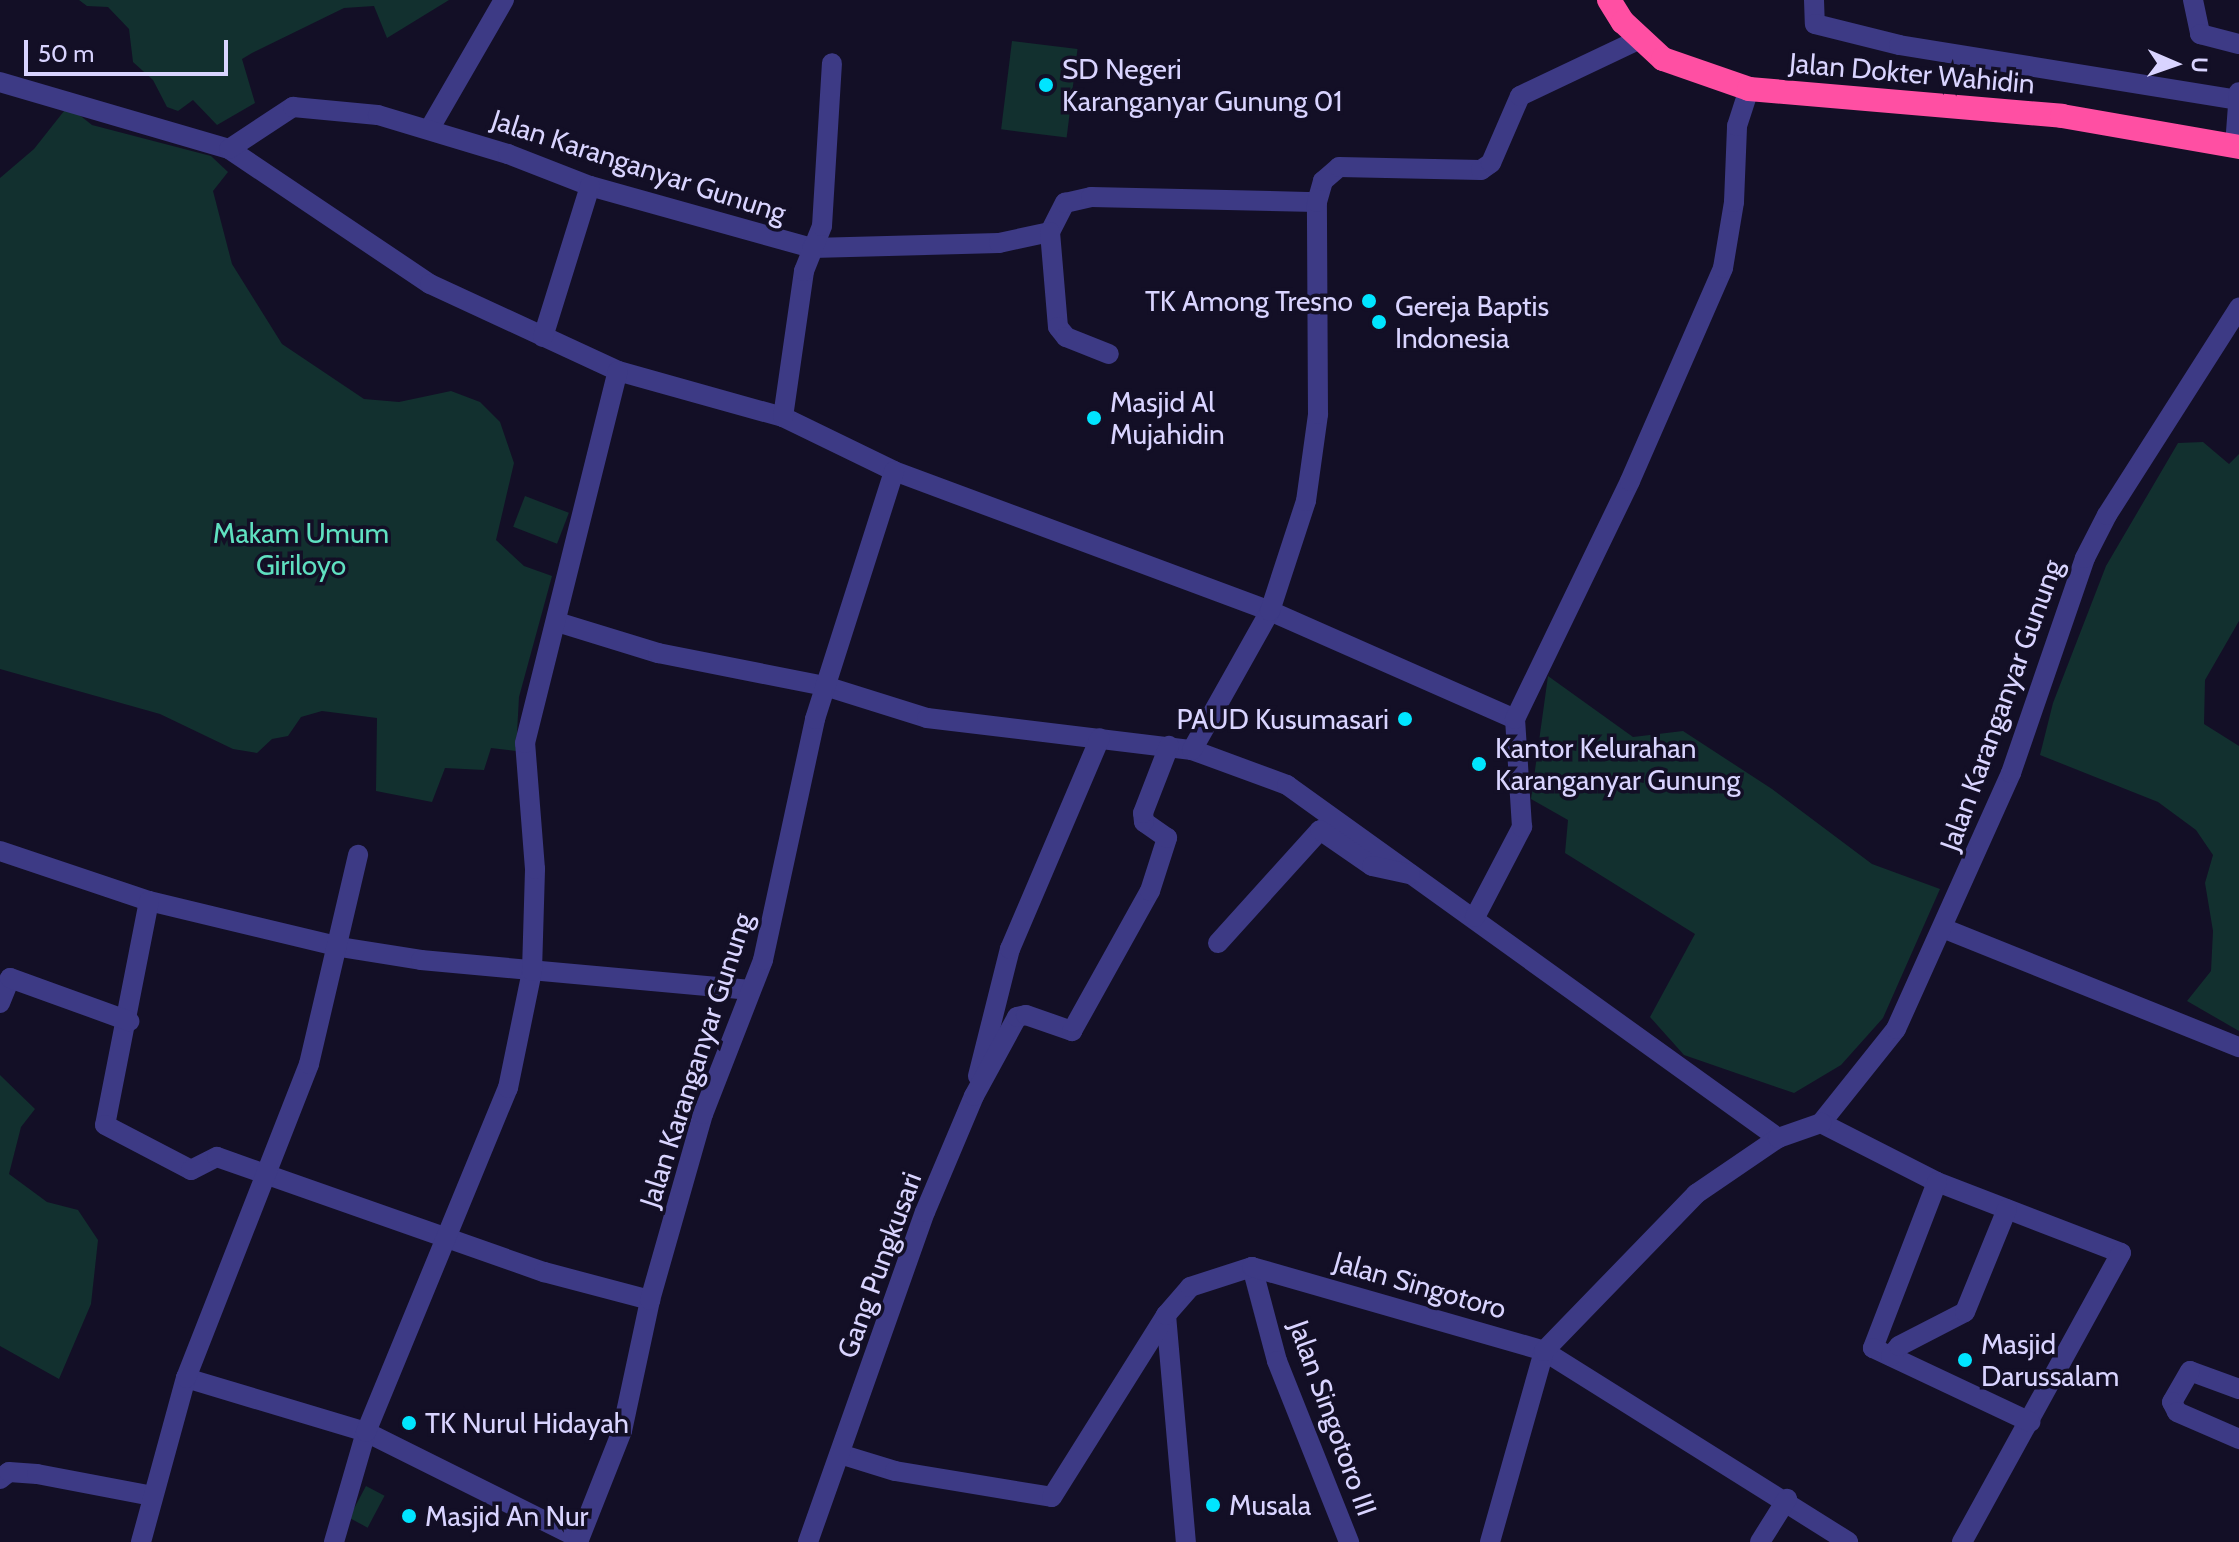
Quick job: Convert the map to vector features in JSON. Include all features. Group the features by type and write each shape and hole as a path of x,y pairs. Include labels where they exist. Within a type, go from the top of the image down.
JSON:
{"highway":[{"name":"Jalan Dokter Wahidin","path":"1609,0 1640,39 1663,59 1749,89 2062,116 2237,147"}],"street":[{"path":"430,128 504,0"},
{"path":"1814,0 1815,24 1873,39 2238,100"},
{"path":"2193,0 2200,34 2239,44"},
{"path":"1192,750 1270,611 1296,541 1314,461 1319,382 1317,202 1323,181 1339,167 1481,170 1491,163 1520,96 1640,39"},
{"path":"783,417 804,271 822,226 832,63"},
{"path":"0,82 229,149 430,284 618,371 783,417 894,471 1270,611 1515,719"},
{"path":"1475,917 1522,827 1515,719 1630,481 1723,268 1734,202 1737,126 1749,89"},
{"path":"2237,147 2239,92"},
{"name":"Jalan Karanganyar Gunung","path":"229,149 286,111 306,106 430,128 590,186 812,248 999,243 1050,232"},
{"path":"543,337 590,186"},
{"path":"1109,354 1066,337 1058,327 1050,232 1065,203 1091,197 1317,202"},
{"name":"Jalan Karanganyar Gunung","path":"1821,1123 1896,1029 1945,929 2011,773 2085,558 2107,515 2239,308"},
{"path":"334,1542 366,1432 508,1088 532,971 535,869 525,743 618,371"},
{"name":"Jalan Karanganyar Gunung","path":"186,1378 366,1432 578,1540 622,1431 650,1300 703,1114 763,960 825,686 894,471"},
{"path":"557,622 658,653 825,686 927,718 1192,750 1287,785 1475,917 1778,1138"},
{"path":"974,1096 1010,949 1100,738"},
{"path":"974,1096 1017,1017 1026,1015 1072,1031 1150,891 1167,838 1142,818 1169,746"},
{"path":"1218,943 1320,830 1372,866 1417,876"},
{"path":"0,851 149,901 340,947 532,971 751,990"},
{"path":"141,1542 186,1378 309,1064 340,947 358,855"},
{"path":"149,901 136,956 129,1021 105,1125 191,1170 213,1156 544,1272 650,1300"},
{"path":"1945,929 2239,1047"},
{"path":"0,1003 10,978 129,1021"},
{"name":"Gang Pungkusari","path":"808,1542 843,1455 925,1212 974,1096"},
{"path":"1490,1542 1544,1351 1696,1194 1778,1138 1821,1123 1937,1182 2121,1253 1962,1542"},
{"path":"1882,1352 1937,1182"},
{"path":"1882,1352 1965,1312 2007,1209"},
{"path":"843,1455 895,1471 1052,1497 1166,1315 1190,1287 1252,1267"},
{"name":"Jalan Singotoro","path":"1252,1267 1544,1351 1787,1499 1848,1542"},
{"name":"Jalan Singotoro III","path":"1252,1267 1277,1361 1349,1542"},
{"path":"1166,1315 1186,1542"},
{"path":"1882,1352 2030,1422"},
{"path":"2239,1389 2190,1371 2172,1402 2177,1412 2239,1439"},
{"path":"0,1479 9,1472 37,1474 152,1496"},
{"path":"1760,1542 1787,1499"}],"green space":[{"path":"79,0 449,0 387,38 374,6 344,8 252,53 242,59 255,103 217,125 193,100 178,111 167,107 153,80 133,62 129,29 108,7 87,6"},
{"path":"1012,41 1078,49 1067,137 1001,129"},
{"name":"Makam Umum Giriloyo","path":"68,106 92,125 211,156 228,172 213,191 232,264 282,344 364,399 399,402 451,391 480,402 500,422 514,463 496,540 524,566 552,576 519,697 516,751 491,748 484,770 445,768 432,802 376,791 377,718 322,711 301,717 288,736 272,739 257,753 233,749 160,714 0,669 0,178 34,149"},
{"path":"2203,442 2229,464 2239,454 2239,621 2205,680 2204,724 2239,746 2239,1031 2187,1001 2211,971 2213,931 2205,883 2213,855 2196,830 2158,802 2040,755 2053,703 2106,566 2178,443"},
{"path":"525,496 569,513 557,544 513,527"},
{"path":"1548,676 1633,737 1683,731 1772,789 1872,864 1940,889 1883,1018 1841,1065 1794,1093 1684,1055 1650,1017 1695,934 1565,853 1568,820 1531,799"},
{"path":"0,1075 35,1109 21,1127 9,1174 47,1202 78,1210 98,1240 91,1304 59,1379 0,1346"},
{"path":"366,1486 385,1496 368,1528 349,1518"}],"place":[{"name":"SD Negeri Karanganyar Gunung 01","path":"1046,85"},
{"name":"TK Among Tresno","path":"1369,301"},
{"name":"Gereja Baptis Indonesia","path":"1379,322"},
{"name":"Masjid Al Mujahidin","path":"1094,418"},
{"name":"PAUD Kusumasari","path":"1405,719"},
{"name":"Kantor Kelurahan Karanganyar Gunung","path":"1479,764"},
{"name":"Masjid Darussalam","path":"1965,1360"},
{"name":"TK Nurul Hidayah","path":"409,1423"},
{"name":"Musala","path":"1213,1505"},
{"name":"Masjid An Nur","path":"409,1516"}]}
